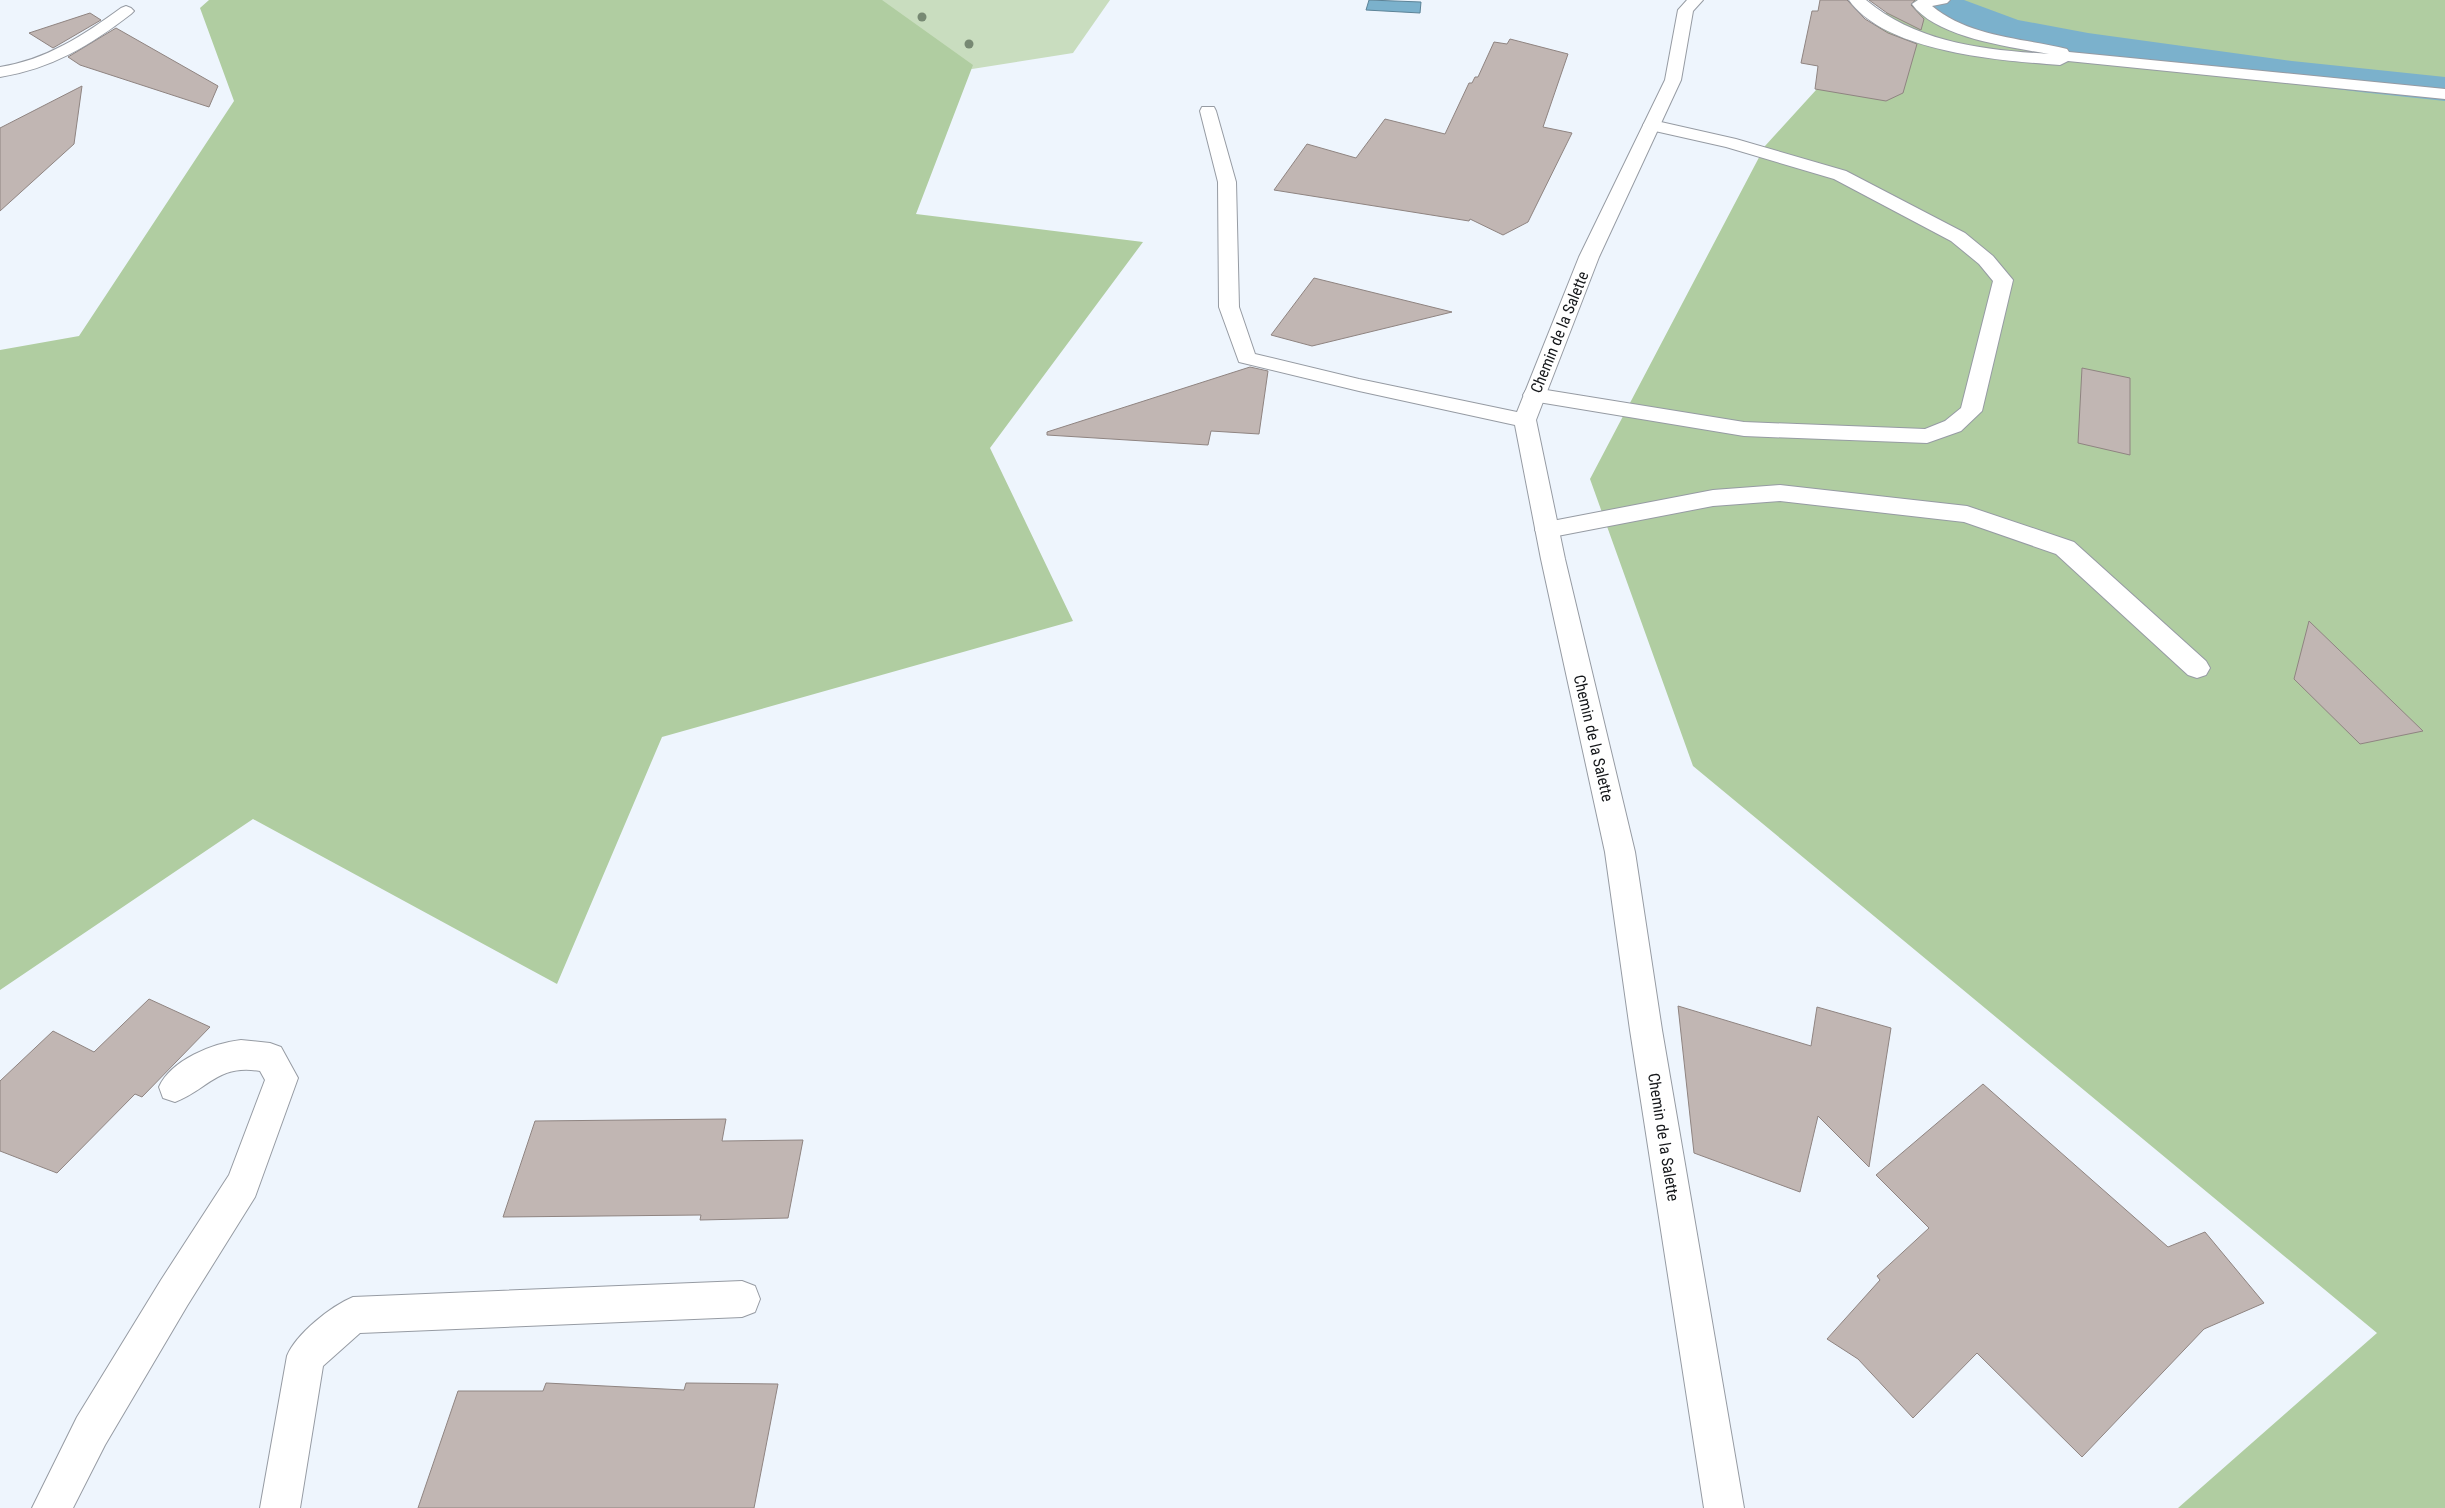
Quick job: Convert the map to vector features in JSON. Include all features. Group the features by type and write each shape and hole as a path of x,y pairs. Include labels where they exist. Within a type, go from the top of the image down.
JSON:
{"street":[{"name":"Chemin de la Salette","path":"1695,0 1686,10 1673,80 1589,257 1525,420 1547,530 1620,852 1646,1030 1724,1508"},
{"path":"1857,0 1871,15 1926,40 1977,53 2060,60 2064,56"},
{"path":"1935,1 1920,4 1929,14 1955,27 2061,52 2064,56 2445,94"},
{"path":"0,72 37,62 86,40 126,11"},
{"path":"1208,111 1227,182 1229,307 1246,358 1358,385 1525,420"},
{"path":"1534,395 1744,429 1927,436 1952,426 1971,411 2003,280 1986,260 1958,237 1840,175 1730,143 1652,125"},
{"path":"1547,530 1713,498 1780,493 1968,514 2065,548 2196,668"},
{"path":"52,1508 91,1431 174,1292 243,1186 282,1078 270,1058 250,1054 214,1060 175,1087"},
{"path":"280,1508 306,1356 353,1315 742,1299"}],"green space":[{"path":"209,0 882,0 973,65 916,214 1143,242 990,448 1073,621 662,737 557,984 253,819 0,990 0,350 79,336 234,101 200,8"},
{"path":"801,0 1110,0 1073,53 972,69"},
{"path":"1898,0 2445,0 2445,1508 2178,1508 2377,1333 1693,766 1590,479 1765,146"}],"water":[{"path":"1369,0 1421,2 1420,13 1366,10"}],"building":[{"path":"1820,0 1847,0 1865,19 1888,33 1917,44 1903,93 1886,101 1815,89 1818,66 1801,63 1812,11 1818,11"},
{"path":"1869,0 1915,0 1911,5 1924,19 1921,30 1887,13"},
{"path":"90,13 101,20 53,48 29,33"},
{"path":"116,28 218,86 209,107 80,65 68,57"},
{"path":"1510,39 1568,54 1543,127 1572,133 1528,222 1503,235 1470,219 1469,221 1274,190 1307,144 1356,158 1385,119 1445,134 1469,83 1472,83 1475,77 1478,77 1494,42 1507,44"},
{"path":"82,86 74,144 0,211 0,128"},
{"path":"1314,278 1452,312 1312,346 1271,335"},
{"path":"1250,367 1268,371 1259,434 1211,431 1208,445 1047,435 1047,432"},
{"path":"2082,368 2130,378 2130,455 2078,443"},
{"path":"2309,621 2423,731 2360,744 2294,679"},
{"path":"149,999 210,1027 142,1097 135,1094 57,1173 0,1151 0,1081 53,1031 94,1052"},
{"path":"1678,1006 1811,1046 1817,1007 1891,1028 1869,1167 1818,1116 1800,1192 1694,1153"},
{"path":"1983,1084 2168,1247 2205,1232 2264,1303 2204,1329 2082,1457 1977,1353 1913,1418 1858,1359 1827,1339 1880,1280 1877,1276 1929,1228 1876,1175"},
{"path":"726,1119 722,1141 803,1140 788,1218 700,1220 701,1215 503,1217 535,1121"},
{"path":"546,1383 684,1390 686,1383 778,1384 754,1508 418,1508 458,1391 543,1391"}],"waterway":[{"path":"1936,0 1959,12 1984,21 2009,29 2061,40 2331,77 2445,89"}]}
